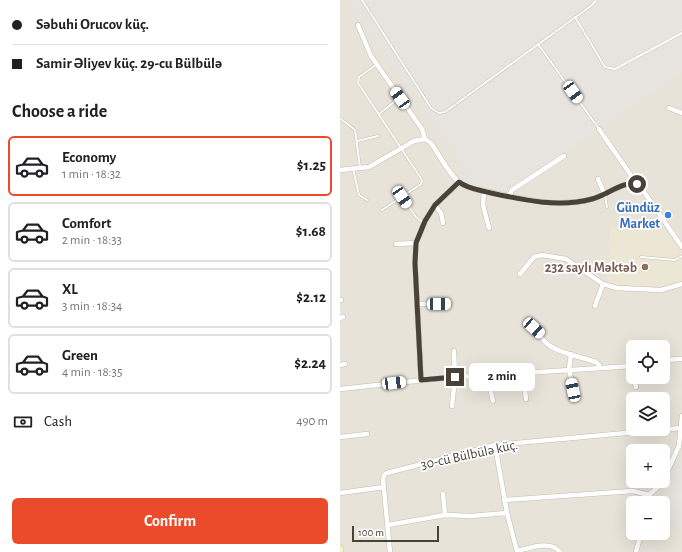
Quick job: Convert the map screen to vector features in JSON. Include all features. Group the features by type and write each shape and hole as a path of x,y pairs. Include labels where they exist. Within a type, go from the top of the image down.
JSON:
{"street":[{"path":"358,25 371,56 422,129 425,139 431,143 459,182 465,186 508,196 556,203 583,201 605,195 625,184 633,182"},
{"path":"669,108 682,113"},
{"path":"599,129 630,174 633,182 640,186 682,247"},
{"path":"340,170 360,169 376,163 414,141 425,139"},
{"path":"508,196 512,190 564,156"},
{"path":"598,179 605,195"},
{"path":"421,380 415,263 416,243 424,223 435,205 459,182"},
{"path":"484,191 483,205 488,228"},
{"path":"435,205 440,213 443,223"},
{"path":"396,244 416,243"},
{"path":"520,274 534,257 548,255 566,259 603,284 617,288 661,290 682,284"},
{"path":"595,306 603,284"},
{"path":"417,304 450,304"},
{"path":"527,325 534,328 541,334 551,347 596,362 599,365 598,368"},
{"path":"452,406 455,377 454,351"},
{"path":"571,354 569,369 573,390"},
{"path":"670,360 682,359"},
{"path":"340,389 455,377 626,366"},
{"path":"523,373 526,399"},
{"path":"487,375 493,401"},
{"path":"635,384 636,388"},
{"path":"504,500 633,491 649,495 662,483 681,444 682,416"},
{"name":"30-cü Bülbülə küç.","path":"384,487 383,479 387,473 495,445 681,428"},
{"path":"340,437 367,434"},
{"path":"495,445 504,500 517,551 547,545 554,547 560,552"},
{"path":"340,493 384,487 390,552"},
{"path":"444,494 445,515"},
{"path":"388,525 445,515 507,513"},
{"path":"636,552 639,540"}],"lane":[{"path":"362,0 431,108 439,113 445,112 591,6 596,0"},
{"path":"575,17 606,67 610,69 615,69 682,33"},
{"path":"538,44 599,129"},
{"path":"377,64 358,80 422,182 382,210"},
{"path":"379,114 400,98"},
{"path":"341,119 355,130 360,169"},
{"path":"356,141 378,136"},
{"path":"353,169 360,195 367,200"},
{"path":"605,195 607,207"},
{"path":"402,197 416,217 424,223"},
{"path":"641,257 675,260 682,256"}],"shaded area":[{"path":"340,0 682,0 682,552 340,552"},
{"path":"346,0 682,0 682,72 506,192 464,181 471,177"},
{"name":"232 saylı Məktəb","path":"610,227 665,230 682,254 682,281 664,287 612,285 608,280"},
{"path":"682,457 682,529 670,518 670,496 663,496 667,488 670,488 670,482"}],"place":[{"name":"Gündüz Market","path":"668,215"},
{"name":"232 saylı Məktəb","path":"645,267"}],"route":[{"path":"455,377 421,380 415,263 416,243 425,221 441,198 459,182 470,188 529,200 556,203 592,199 608,194 628,183 633,182 637,184"}]}
